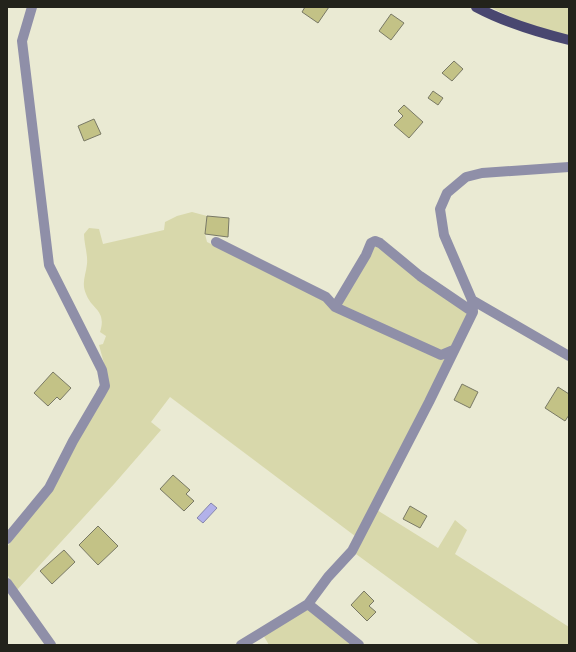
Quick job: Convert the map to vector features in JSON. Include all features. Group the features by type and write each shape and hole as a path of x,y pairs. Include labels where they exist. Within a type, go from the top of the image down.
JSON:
{"main road":[{"path":"476,7 500,20 536,32 569,40"}],"street":[{"path":"7,539 49,488 73,441 105,386 102,370 50,265 22,42 32,7"},
{"path":"241,645 308,604 328,577 352,551 429,402 473,312 472,300 444,235 440,209 447,193 466,177 569,167"},
{"path":"216,242 326,297 335,307 441,355 454,350"},
{"path":"335,307 366,255 369,246 375,242 380,243 420,276 473,312"},
{"path":"472,300 569,356"},
{"path":"7,583 51,645"},
{"path":"308,604 359,645"}],"green space":[{"path":"490,7 569,7 569,36 523,23"},
{"path":"192,212 207,216 205,234 207,242 446,359 355,536 170,397 151,422 161,430 115,483 17,590 7,574 7,547 19,532 108,378 99,345 103,344 106,336 100,332 102,319 86,294 84,286 87,260 84,234 89,228 99,229 103,244 164,230 165,222 177,216"},
{"path":"374,247 380,247 468,313 454,345 440,352 339,305"},
{"path":"377,510 438,548 455,520 467,530 455,554 569,627 569,645 480,645 356,554"},
{"path":"309,609 355,645 269,645 262,633"}],"water":[{"path":"211,503 217,508 203,523 197,518"}],"building":[{"path":"305,7 329,7 318,23 302,12"},
{"path":"391,14 404,23 391,40 379,31"},
{"path":"454,61 463,69 452,81 442,73"},
{"path":"433,91 443,98 438,105 428,98"},
{"path":"404,105 423,122 409,138 394,125 403,116 398,111"},
{"path":"94,119 101,134 84,141 78,126"},
{"path":"207,216 229,218 228,237 205,234"},
{"path":"53,372 71,388 60,400 57,397 48,406 34,393"},
{"path":"462,384 478,392 470,408 454,400"},
{"path":"558,387 569,394 569,415 565,421 545,408"},
{"path":"173,475 190,490 186,494 194,501 184,511 160,489"},
{"path":"410,506 427,516 420,528 403,519"},
{"path":"98,526 118,546 98,565 79,545"},
{"path":"64,550 75,562 52,584 40,571"},
{"path":"364,591 374,601 369,606 376,612 367,621 351,605"}]}
